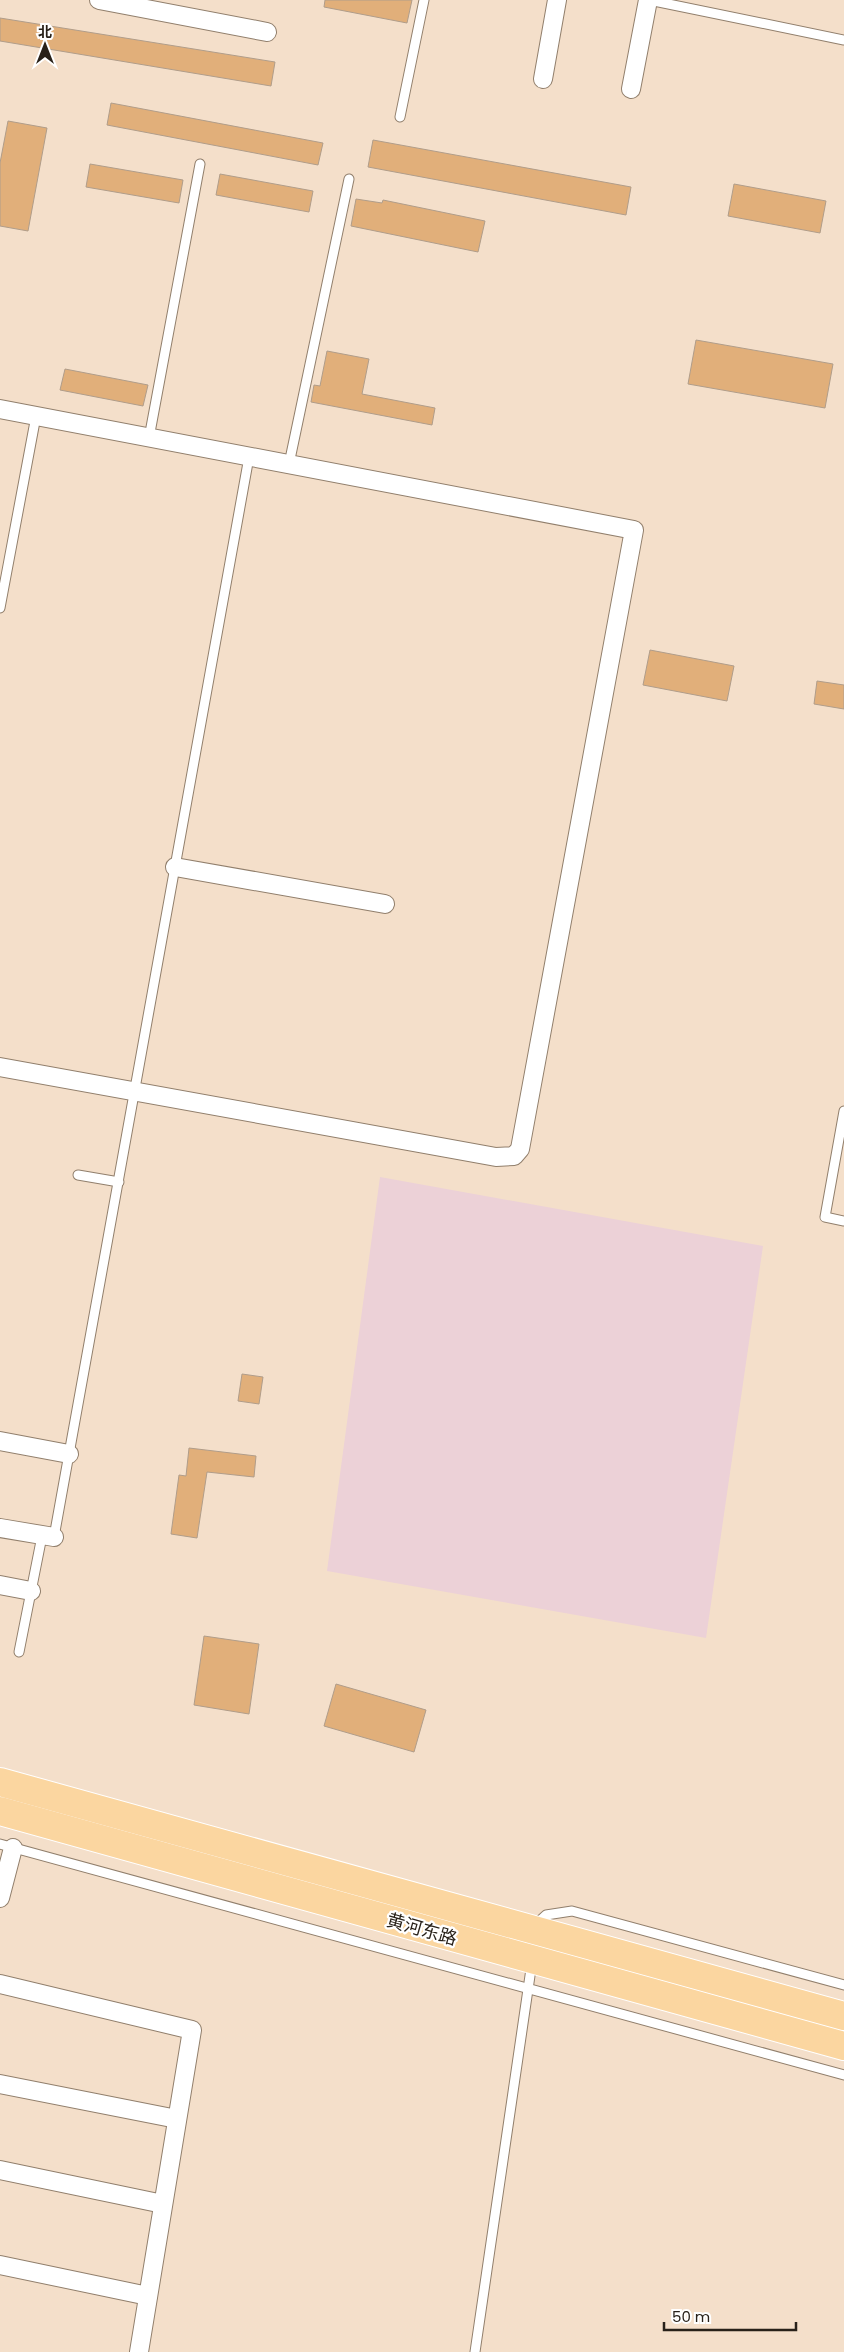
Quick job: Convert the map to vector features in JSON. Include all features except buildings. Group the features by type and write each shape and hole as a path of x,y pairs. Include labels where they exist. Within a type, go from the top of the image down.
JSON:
{"main road":[{"name":"黄河东路","path":"0,1782 844,2016"},
{"name":"黄河东路","path":"0,1812 844,2046"}],"street":[{"path":"102,0 267,32"},
{"path":"543,79 557,0"},
{"path":"631,89 648,0"},
{"path":"0,409 634,530 520,1148 514,1156 496,1157 0,1067"},
{"path":"175,867 384,904"},
{"path":"0,1441 69,1454"},
{"path":"0,1528 48,1537"},
{"path":"0,1585 31,1591"},
{"path":"0,1898 7,1846"},
{"path":"0,1984 192,2030 139,2352"},
{"path":"0,2084 177,2118"},
{"path":"0,2170 163,2204"},
{"path":"0,2265 148,2296"}],"lane":[{"path":"400,117 424,0"},
{"path":"648,0 844,40"},
{"path":"149,438 200,164"},
{"path":"289,464 349,179"},
{"path":"0,608 36,416"},
{"path":"19,1652 31,1591 48,1537 69,1454 249,457"},
{"path":"844,1111 826,1217 844,1221"},
{"path":"78,1175 119,1182"},
{"path":"7,1846 844,2075"},
{"path":"530,1930 546,1915 572,1911 844,1985"},
{"path":"474,2352 532,1960"}],"shaded area":[{"path":"380,1177 763,1246 706,1638 327,1571"}]}
